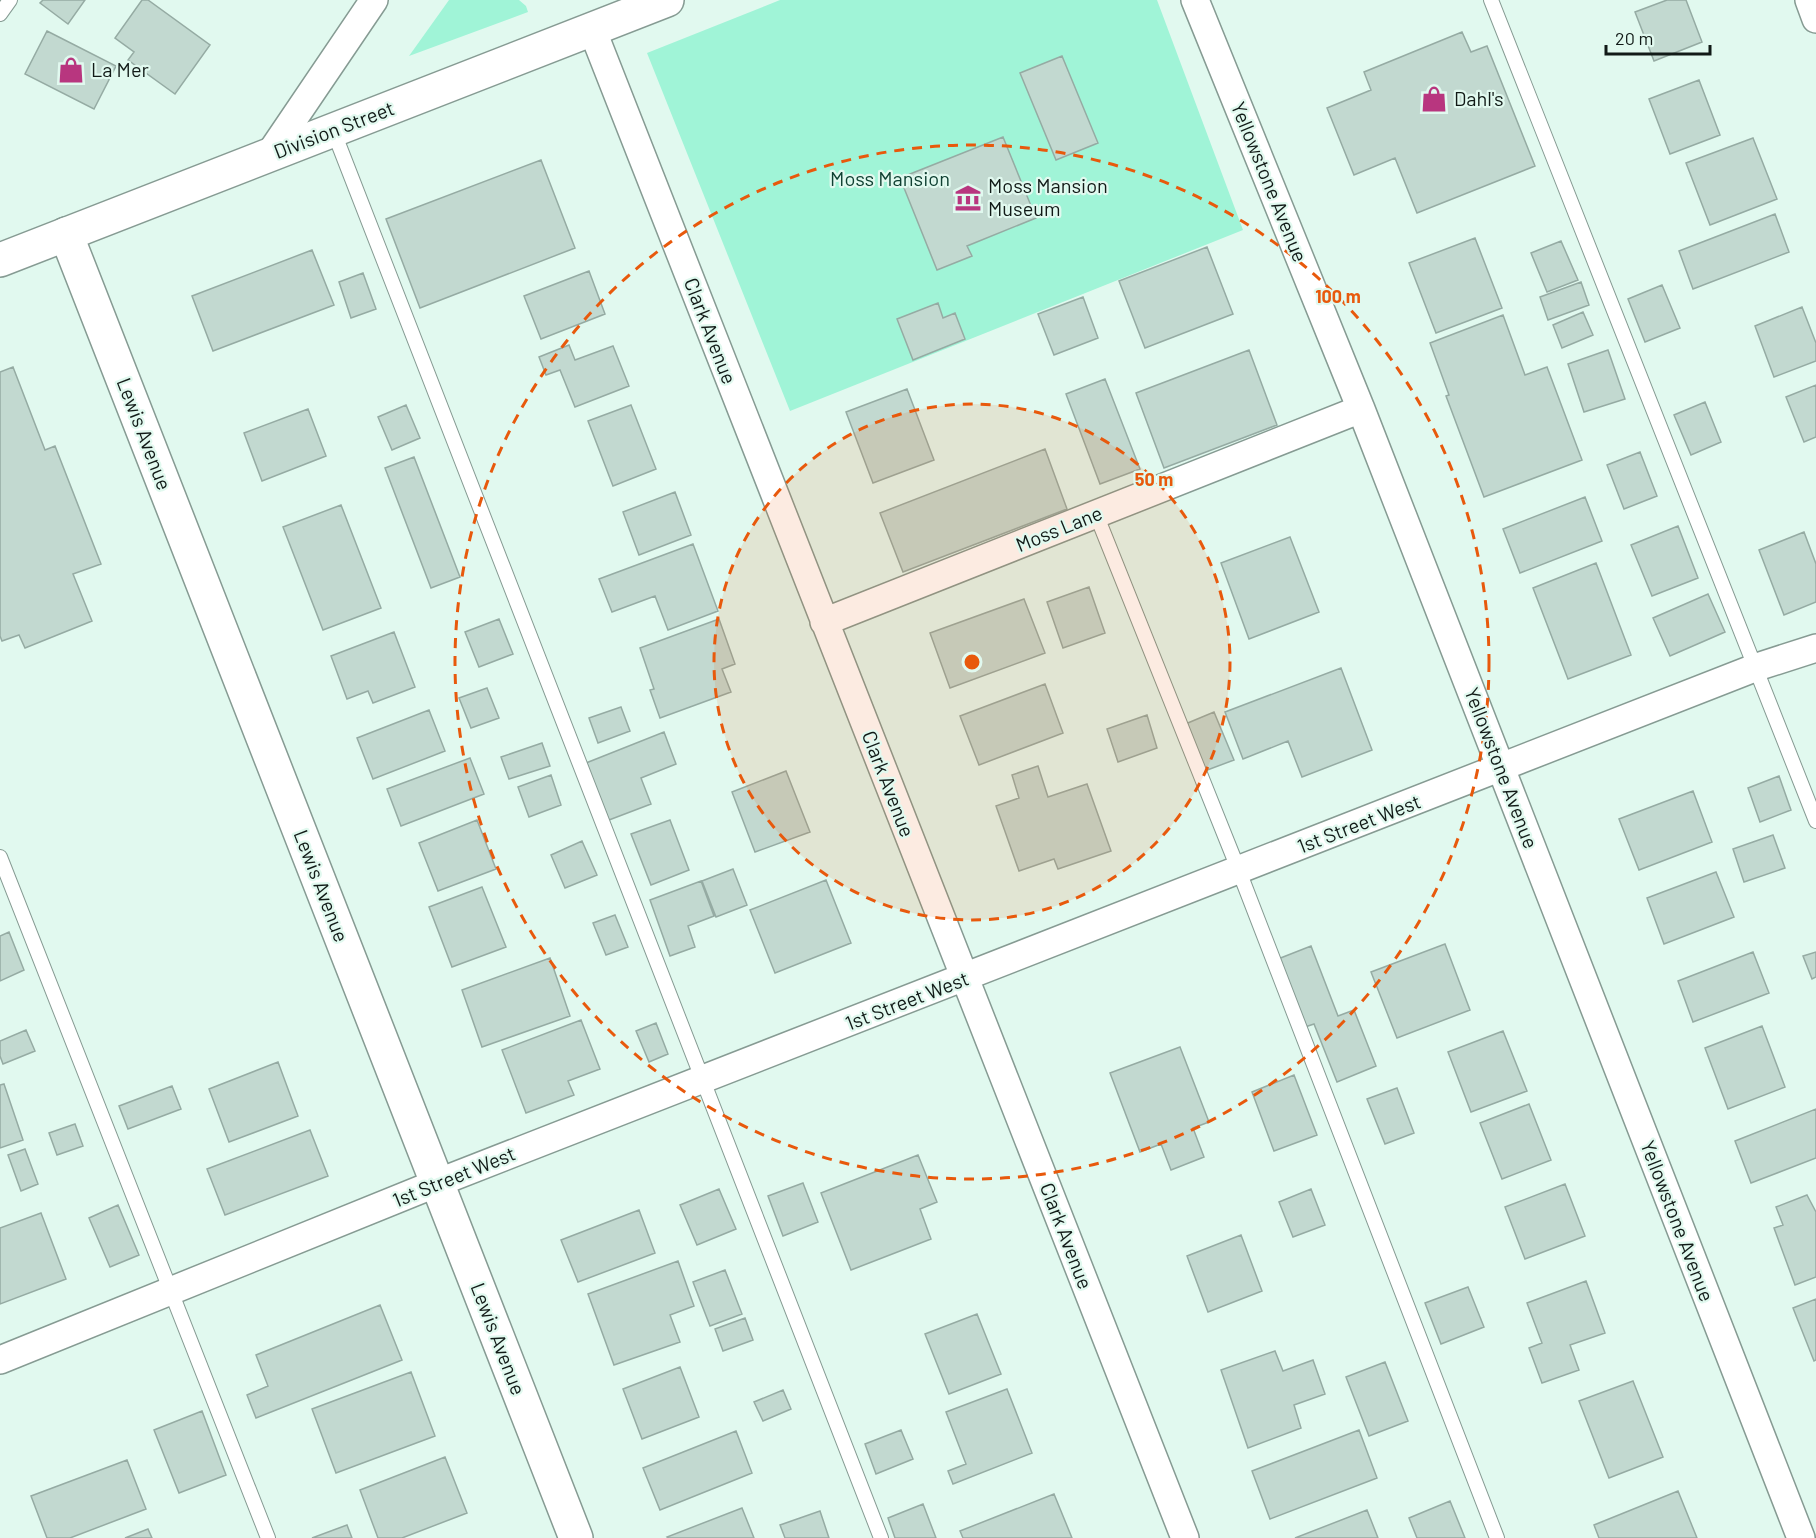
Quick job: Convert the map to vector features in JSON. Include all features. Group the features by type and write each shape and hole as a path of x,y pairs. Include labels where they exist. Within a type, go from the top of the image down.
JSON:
{"street":[{"path":"269,155 374,0"},
{"name":"Yellowstone Avenue","path":"1196,0 1361,409 1801,1538"},
{"path":"1809,0 1816,19"},
{"name":"Division Street","path":"0,260 660,1"},
{"name":"Clark Avenue","path":"592,29 1185,1538"},
{"name":"Lewis Avenue","path":"66,234 576,1538"},
{"name":"Moss Lane","path":"824,622 1361,409"},
{"name":"1st Street West","path":"0,1360 437,1183 965,979 1757,668 1816,648"}],"lane":[{"path":"0,14 10,0"},
{"path":"1491,0 1816,821"},
{"path":"333,130 701,1081 881,1538"},
{"path":"1096,514 1239,871 1497,1538"},
{"path":"0,856 268,1538"}],"green space":[{"path":"449,0 519,0 526,6 528,12 409,56"},
{"name":"Moss Mansion","path":"780,0 1157,0 1243,230 790,411 647,53"}],"building":[{"path":"43,0 85,0 68,24 40,3"},
{"path":"142,0 148,0 210,45 175,94 128,60 134,52 115,38"},
{"path":"1667,0 1686,0 1702,42 1654,61 1635,12"},
{"name":"La Mer","path":"47,31 116,66 94,109 25,74"},
{"path":"1462,32 1471,52 1487,46 1535,166 1417,213 1395,158 1354,175 1327,108 1371,90 1364,72"},
{"path":"1062,56 1098,143 1056,160 1020,73"},
{"path":"1699,80 1720,135 1670,154 1649,99"},
{"name":"Moss Mansion Museum","path":"1003,137 1036,218 967,246 972,256 937,270 900,178"},
{"path":"1753,138 1777,199 1710,225 1686,163"},
{"path":"541,160 575,248 420,308 386,219"},
{"path":"1775,214 1789,252 1693,289 1679,251"},
{"path":"1475,238 1502,308 1436,333 1409,263"},
{"path":"1561,241 1578,280 1547,292 1531,253"},
{"path":"1207,247 1233,314 1145,348 1119,281"},
{"path":"312,250 334,305 213,351 192,296"},
{"path":"589,271 605,314 541,339 524,296"},
{"path":"363,273 376,309 351,318 339,282"},
{"path":"1581,282 1589,305 1548,320 1540,297"},
{"path":"1662,285 1680,328 1645,342 1628,299"},
{"path":"1083,297 1098,338 1054,355 1038,314"},
{"path":"938,303 943,318 955,313 965,339 913,360 897,319"},
{"path":"1802,307 1816,343 1816,361 1774,377 1755,326"},
{"path":"1583,312 1593,335 1562,348 1553,325"},
{"path":"1503,315 1525,375 1547,367 1582,460 1484,497 1446,396 1449,395 1430,343"},
{"path":"569,345 575,360 613,346 629,386 575,407 560,370 546,375 539,357"},
{"path":"1249,350 1277,425 1164,468 1136,393"},
{"path":"1608,350 1625,399 1584,412 1568,364"},
{"path":"13,367 45,450 55,446 101,564 73,574 92,621 25,648 19,635 2,641 0,636 0,372"},
{"path":"1105,379 1140,469 1100,484 1066,394"},
{"path":"1816,385 1816,437 1804,442 1786,397"},
{"path":"907,389 934,460 873,483 846,412"},
{"path":"1705,402 1721,442 1691,455 1674,415"},
{"path":"406,405 420,438 392,450 378,417"},
{"path":"631,405 656,469 613,486 588,421"},
{"path":"308,409 326,456 262,481 244,433"},
{"path":"1045,449 1067,509 903,572 880,513"},
{"path":"1640,452 1657,496 1624,509 1607,465"},
{"path":"414,457 460,577 431,588 385,468"},
{"path":"675,492 691,535 639,555 623,512"},
{"path":"1585,497 1602,541 1520,573 1503,529"},
{"path":"341,505 381,608 323,630 283,527"},
{"path":"1678,526 1698,578 1652,596 1631,545"},
{"path":"1804,532 1816,564 1816,602 1784,615 1759,550"},
{"path":"1290,537 1319,612 1249,639 1221,563"},
{"path":"693,544 718,611 668,630 655,596 612,612 599,579"},
{"path":"1596,563 1631,655 1568,679 1533,588"},
{"path":"1089,587 1105,633 1063,648 1047,602"},
{"path":"1708,594 1725,632 1670,656 1653,618"},
{"path":"1024,599 1045,653 950,688 930,633"},
{"path":"499,619 513,654 479,667 465,632"},
{"path":"719,619 735,664 722,669 731,692 660,718 650,690 654,689 640,648"},
{"path":"394,632 415,687 373,703 368,691 347,699 331,656"},
{"path":"1341,668 1372,750 1302,777 1288,741 1243,759 1225,712"},
{"path":"1045,684 1063,733 979,765 960,716"},
{"path":"487,688 499,718 471,728 459,698"},
{"path":"621,707 630,731 598,743 589,718"},
{"path":"429,710 445,751 373,779 357,738"},
{"path":"1214,712 1234,760 1202,772 1183,725"},
{"path":"1147,715 1157,748 1118,762 1107,729"},
{"path":"664,732 676,764 641,778 651,804 609,820 586,763"},
{"path":"542,743 550,766 509,779 501,757"},
{"path":"470,758 484,794 401,826 387,789"},
{"path":"1038,766 1048,797 1087,784 1111,851 1058,869 1054,859 1019,871 996,806 1019,798 1012,775"},
{"path":"786,771 810,832 755,852 732,792"},
{"path":"551,775 561,805 529,817 518,787"},
{"path":"1779,776 1791,810 1760,822 1748,788"},
{"path":"1693,791 1712,842 1639,870 1619,819"},
{"path":"477,820 496,869 438,891 419,843"},
{"path":"670,820 689,870 651,885 631,834"},
{"path":"1773,835 1785,868 1744,882 1733,849"},
{"path":"582,841 597,875 565,888 551,855"},
{"path":"733,869 747,905 716,917 702,881"},
{"path":"1716,872 1734,917 1664,944 1647,898"},
{"path":"826,880 851,943 775,973 750,910"},
{"path":"701,881 714,916 688,926 695,947 670,956 650,900"},
{"path":"482,887 506,947 452,967 429,907"},
{"path":"615,915 628,947 606,955 593,923"},
{"path":"9,932 24,970 0,981 0,936"},
{"path":"1445,944 1470,1010 1397,1038 1371,972"},
{"path":"1311,946 1338,1016 1354,1010 1376,1066 1337,1082 1314,1024 1305,1027 1278,959"},
{"path":"1753,952 1769,993 1693,1022 1678,981"},
{"path":"1816,952 1816,977 1812,979 1803,956"},
{"path":"550,958 570,1016 482,1047 462,990"},
{"path":"581,1020 600,1069 568,1081 574,1095 526,1113 502,1050"},
{"path":"656,1023 668,1054 649,1062 636,1031"},
{"path":"1762,1026 1785,1087 1728,1109 1705,1048"},
{"path":"26,1030 35,1051 3,1064 0,1056 0,1041"},
{"path":"1503,1031 1527,1091 1471,1112 1448,1052"},
{"path":"1180,1047 1209,1122 1193,1128 1204,1157 1171,1170 1161,1144 1140,1152 1110,1073"},
{"path":"278,1062 298,1116 229,1142 209,1089"},
{"path":"1294,1075 1317,1135 1274,1151 1252,1092"},
{"path":"4,1084 23,1140 0,1148 0,1085"},
{"path":"172,1086 181,1109 128,1129 119,1106"},
{"path":"1397,1088 1414,1133 1385,1144 1367,1099"},
{"path":"1529,1104 1551,1160 1502,1179 1480,1123"},
{"path":"1816,1109 1816,1158 1751,1183 1735,1141"},
{"path":"75,1124 83,1146 57,1155 49,1133"},
{"path":"310,1130 328,1176 225,1215 207,1169"},
{"path":"25,1149 38,1184 21,1191 8,1155"},
{"path":"918,1155 937,1202 920,1209 931,1239 851,1270 821,1193"},
{"path":"803,1183 818,1222 783,1236 768,1196"},
{"path":"1565,1184 1585,1236 1525,1259 1505,1207"},
{"path":"719,1189 736,1229 697,1245 680,1205"},
{"path":"1311,1189 1325,1225 1293,1237 1279,1202"},
{"path":"1807,1195 1816,1212 1816,1277 1795,1285 1774,1228 1783,1225 1776,1207"},
{"path":"118,1205 139,1255 110,1267 89,1218"},
{"path":"639,1210 655,1253 578,1282 561,1240"},
{"path":"41,1213 66,1279 0,1304 0,1228"},
{"path":"1241,1235 1262,1291 1208,1312 1187,1256"},
{"path":"678,1261 694,1306 670,1315 680,1342 614,1365 588,1294"},
{"path":"725,1270 742,1314 710,1326 693,1282"},
{"path":"1586,1281 1605,1333 1570,1345 1579,1370 1542,1383 1529,1348 1542,1343 1527,1303"},
{"path":"1468,1287 1484,1327 1441,1344 1425,1303"},
{"path":"1816,1299 1816,1360 1814,1361 1793,1308"},
{"path":"380,1305 402,1360 256,1418 247,1395 268,1386 256,1355"},
{"path":"977,1314 1001,1374 949,1394 925,1334"},
{"path":"745,1318 753,1340 723,1351 715,1329"},
{"path":"1275,1351 1283,1371 1313,1360 1325,1394 1294,1405 1301,1428 1248,1448 1221,1370"},
{"path":"1385,1362 1408,1421 1369,1436 1346,1377"},
{"path":"680,1367 699,1417 642,1439 623,1389"},
{"path":"411,1372 435,1436 336,1473 312,1409"},
{"path":"1633,1381 1663,1457 1609,1478 1579,1401"},
{"path":"1007,1389 1032,1453 953,1484 948,1471 966,1464 946,1412"},
{"path":"783,1390 791,1409 763,1421 754,1402"},
{"path":"202,1411 226,1475 179,1493 154,1430"},
{"path":"901,1430 913,1459 876,1474 865,1444"},
{"path":"1359,1430 1377,1478 1270,1519 1252,1471"},
{"path":"736,1431 752,1473 660,1510 643,1468"},
{"path":"445,1457 467,1513 402,1538 378,1538 360,1490"},
{"path":"127,1460 146,1509 70,1538 47,1538 31,1496"},
{"path":"1678,1491 1697,1538 1599,1538 1594,1525"},
{"path":"1054,1494 1072,1538 963,1538 960,1531"},
{"path":"1450,1501 1465,1538 1417,1538 1409,1518"},
{"path":"923,1504 936,1538 895,1538 888,1518"},
{"path":"742,1508 754,1538 667,1537"},
{"path":"1367,1510 1378,1538 1295,1538"},
{"path":"820,1511 829,1538 785,1538 780,1525"},
{"path":"347,1525 352,1538 312,1538"},
{"path":"148,1529 152,1538 125,1538"}],"place":[{"name":"La Mer","path":"71,70"},
{"name":"Dahl's","path":"1434,99"},
{"name":"Moss Mansion Museum","path":"968,198"}]}
